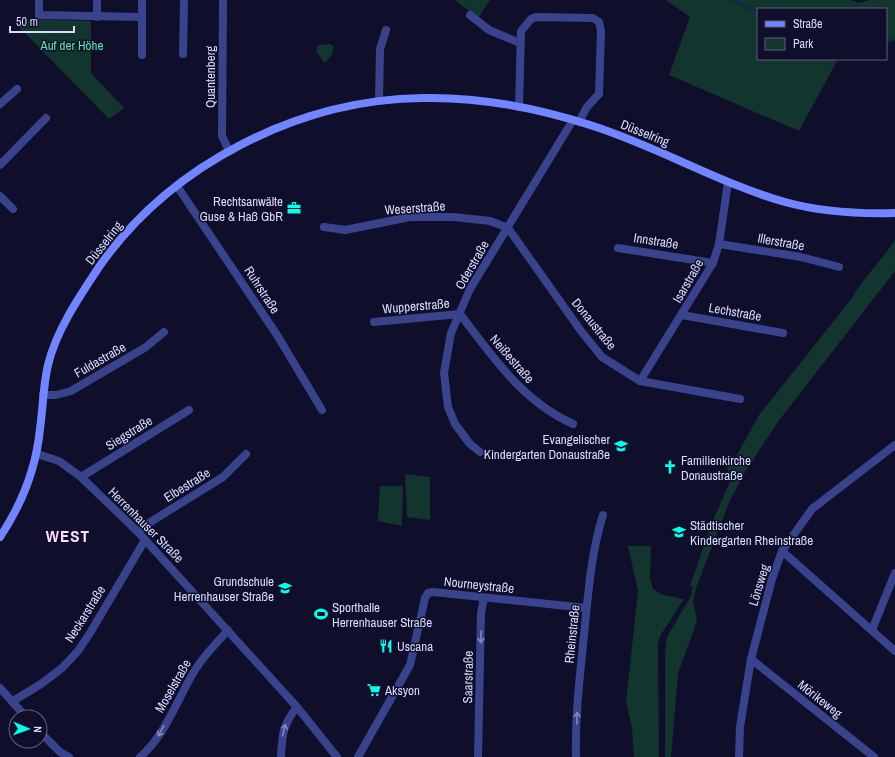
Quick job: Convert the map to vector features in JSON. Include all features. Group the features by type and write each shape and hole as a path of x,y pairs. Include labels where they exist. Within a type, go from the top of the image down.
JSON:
{"street":[{"path":"39,0 39,15 142,17"},
{"path":"97,0 97,16"},
{"path":"142,0 142,55"},
{"name":"Quantenberg","path":"183,54 184,0"},
{"name":"Quantenberg","path":"223,0 222,136 229,151"},
{"path":"470,15 489,30 520,43"},
{"path":"519,107 520,43 523,27 531,19 536,17 593,18 599,22 601,31 599,94 576,121"},
{"path":"380,101 380,49 386,30"},
{"path":"0,104 17,89"},
{"name":"Düsselring","path":"0,537 25,493 37,454 50,357 64,325 80,296 100,265 126,234 177,186 229,151 268,132 299,120 345,107 380,101 425,97 519,107 576,121 651,148 728,182 787,202 815,209 850,213 895,212"},
{"path":"0,165 46,118"},
{"name":"Oderstraße","path":"480,452 470,444 462,434 455,424 448,407 444,374 451,333 470,289 576,121"},
{"name":"Isarstraße","path":"640,381 713,263 719,244 728,182"},
{"name":"Ruhrstraße","path":"177,186 277,335 322,410"},
{"path":"0,196 13,209"},
{"name":"Weserstraße","path":"324,227 345,230 410,217 454,217 490,221 508,228"},
{"name":"Donaustraße","path":"508,228 580,331 602,357 640,381 740,399"},
{"name":"Illerstraße","path":"719,244 801,258 839,267"},
{"name":"Innstraße","path":"618,248 713,263"},
{"name":"Wupperstraße","path":"374,322 460,314"},
{"name":"Neißestraße","path":"460,314 514,382 540,406 555,416 573,424"},
{"name":"Lechstraße","path":"682,315 783,333"},
{"name":"Fuldastraße","path":"44,395 56,396 71,391 146,347 164,332"},
{"name":"Siegstraße","path":"81,477 189,410"},
{"name":"Lönsweg","path":"739,757 740,727 751,659 772,579 782,551 812,509 895,445"},
{"name":"Herrenhauser Straße","path":"37,454 59,461 81,477 138,532 298,707 337,757"},
{"name":"Elbestraße","path":"138,532 152,521 223,477 246,454"},
{"name":"Rheinstraße","path":"576,757 578,692 586,608 597,534 603,514"},
{"name":"Neckarstraße","path":"12,701 41,684 62,668 78,651 145,540"},
{"path":"782,551 895,651"},
{"path":"872,630 895,573"},
{"name":"Nourneystraße","path":"358,757 410,665 425,598 428,593 433,592 586,608"},
{"name":"Saarstraße","path":"478,757 481,613 484,598"},
{"name":"Moselstraße","path":"140,757 157,738 197,667 228,630"},
{"name":"Mörikeweg","path":"751,659 874,757"},
{"path":"0,688 19,709"},
{"path":"281,757 284,728 288,718 298,707"},
{"path":"48,740 60,752 69,757"}],"green space":[{"path":"455,0 490,0 478,18"},
{"path":"666,0 851,0 858,3 870,0 895,0 895,39 887,42 887,8 757,8 757,60 837,60 799,131 669,75 690,17"},
{"name":"Auf der Höhe","path":"23,19 91,21 91,73 124,108 109,119 17,25"},
{"path":"330,44 333,46 332,54 324,63 316,51 318,45"},
{"path":"895,240 895,271 777,423 747,469 730,500 696,588 693,602 697,621 678,673 671,757 665,757 665,655 667,637 691,596 693,587 690,586 711,525 731,479 727,467 732,464 759,415 852,298"},
{"path":"405,474 430,477 430,520 407,517"},
{"path":"380,486 403,486 402,526 378,521"},
{"path":"628,546 651,546 650,578 653,589 663,595 684,599 660,636 658,645 659,757 634,757 632,728 626,702 638,591"}],"waterway":[{"path":"732,0 757,12"},
{"path":"887,42 895,39"}],"place":[{"name":"Rechtsanwälte Guse & Haß GbR","path":"294,208"},
{"name":"Evangelischer Kindergarten Donaustraße","path":"621,446"},
{"name":"Familienkirche Donaustraße","path":"670,467"},
{"name":"Städtischer Kindergarten Rheinstraße","path":"679,532"},
{"name":"Grundschule Herrenhauser Straße","path":"285,588"},
{"name":"Sporthalle Herrenhauser Straße","path":"321,614"},
{"name":"Uscana","path":"386,646"},
{"name":"Aksyon","path":"374,690"}],"district":[{"name":"WEST","path":"68,535"}]}
